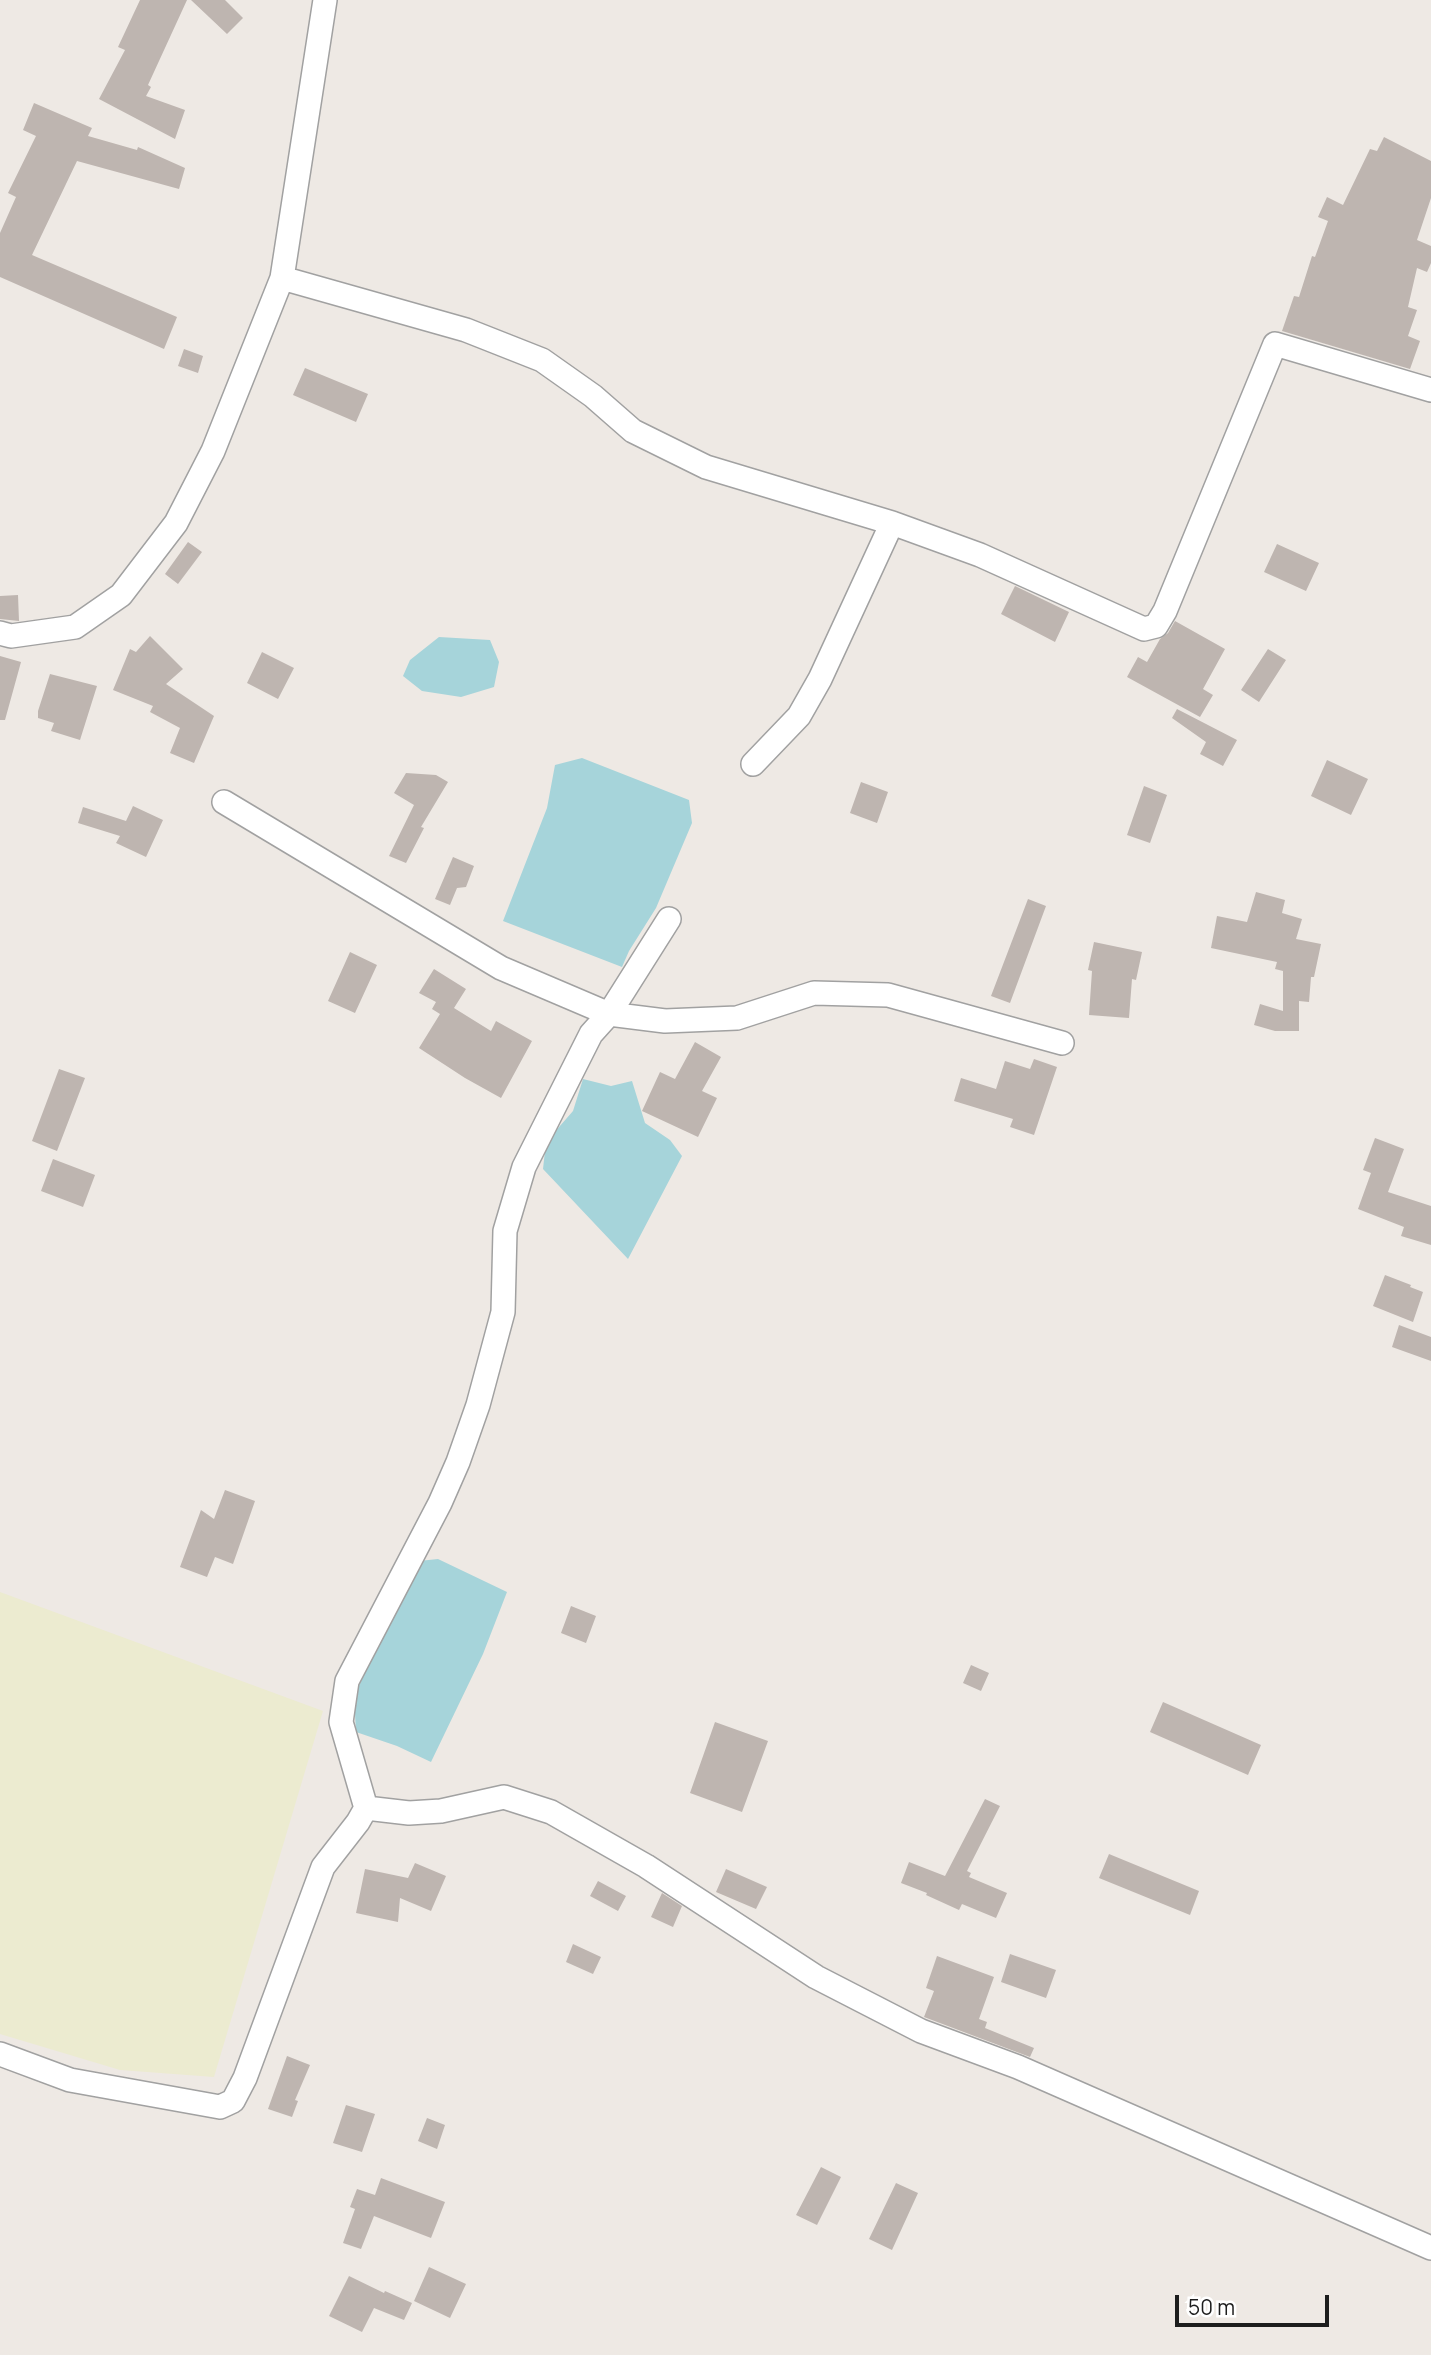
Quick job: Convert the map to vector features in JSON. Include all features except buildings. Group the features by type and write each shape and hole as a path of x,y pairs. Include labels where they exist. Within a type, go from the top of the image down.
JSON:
{"street":[{"path":"0,633 11,636 75,627 121,595 176,523 213,451 282,278 325,0"},
{"path":"282,278 466,330 542,360 593,396 633,431 706,467 892,523 980,555 1144,629 1156,626 1170,599 1275,344 1431,390"},
{"path":"753,764 799,716 820,678 892,523"},
{"path":"224,802 501,968 609,1014 665,1021 737,1018 814,993 888,995 1062,1043"},
{"path":"0,2054 70,2080 220,2107 233,2101 245,2078 323,1867 366,1808 341,1722 347,1681 440,1503 478,1405 503,1312 505,1231 524,1167 591,1034 609,1014 669,919"},
{"path":"366,1808 409,1814 441,1811 504,1797 551,1812 646,1866 816,1977 921,2031 1018,2067 1431,2248"}],"green space":[{"path":"0,1592 323,1711 214,2077 120,2070 0,2034"}],"water":[{"path":"439,637 490,640 499,662 494,687 461,697 422,691 403,676 410,660"},
{"path":"582,758 689,800 692,823 656,908 622,967 503,921 547,808 555,765"},
{"path":"583,1079 611,1086 632,1081 645,1123 670,1140 682,1156 628,1259 543,1169 546,1142 573,1111"},
{"path":"438,1559 507,1592 483,1654 431,1762 397,1746 356,1732 354,1696 419,1561"}]}
